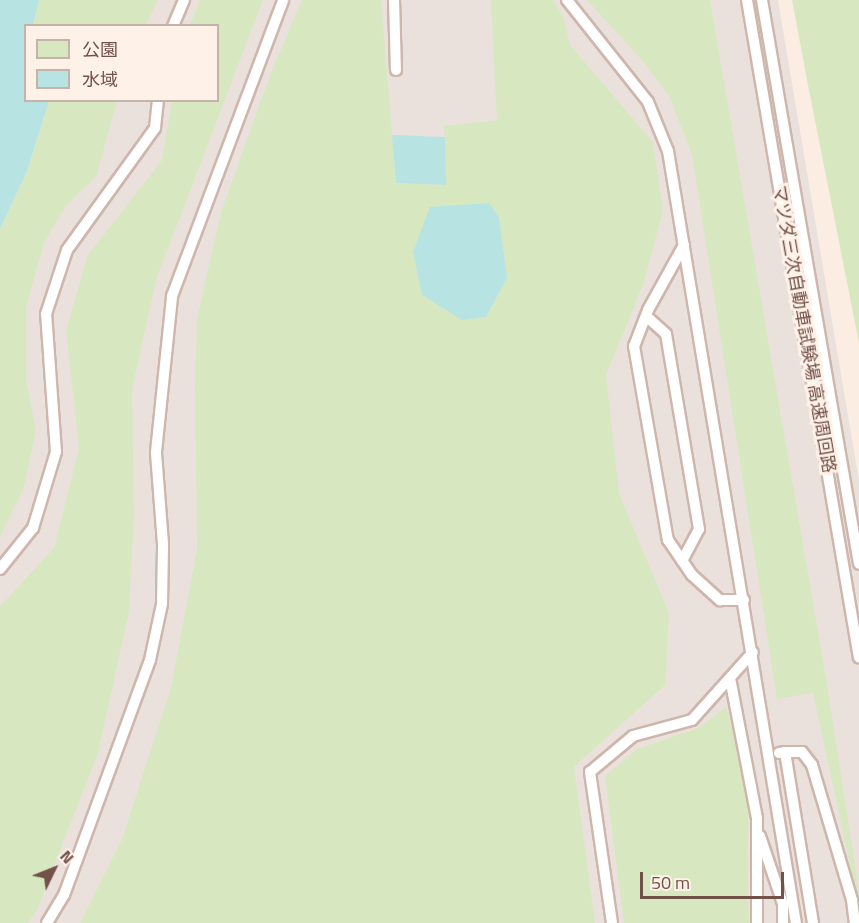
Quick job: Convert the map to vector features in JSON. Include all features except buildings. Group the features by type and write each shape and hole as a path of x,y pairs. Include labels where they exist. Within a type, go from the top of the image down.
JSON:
{"lane":[{"path":"174,24 184,0"},
{"path":"47,923 64,896 150,660 162,604 164,544 156,452 172,296 283,0"},
{"path":"394,0 396,70"},
{"path":"567,0 648,102 668,151 753,652 796,923"},
{"name":"マツダ三次自動車試験場 高速周回路","path":"747,0 859,658"},
{"path":"762,0 859,564"},
{"path":"0,569 33,528 56,452 46,314 67,250 155,128 158,102"},
{"path":"684,245 646,316 634,346 668,540 692,575 720,600 744,600"},
{"path":"646,316 666,334 699,529 682,561"},
{"path":"612,923 590,772 633,736 692,720 753,652"},
{"path":"730,678 757,827 783,904 783,923"},
{"path":"785,752 813,923"},
{"path":"769,754 802,752 812,765 852,900 855,923"},
{"path":"757,827 757,923"}],"shaded area":[{"path":"0,0 778,0 859,481 859,923 0,923"}],"green space":[{"path":"39,0 158,0 146,24 33,24"},
{"path":"200,0 263,0 156,280 132,389 134,515 129,612 98,753 37,910 28,923 0,923 0,606 54,548 79,448 66,330 88,255 162,160 172,102 219,102 219,24 190,24"},
{"path":"302,0 381,0 396,183 446,185 444,126 497,120 491,0 553,0 563,16 570,45 653,142 663,211 643,285 606,375 619,493 669,614 665,685 574,767 595,923 80,923 122,839 171,688 197,549 195,384 197,319 221,212 272,70"},
{"path":"587,0 710,0 827,685 859,890 859,906 813,693 777,699 692,155 670,98 646,65"},
{"path":"792,0 859,0 859,343 808,85"},
{"path":"49,102 117,102 96,177 68,203 44,242 26,307 26,380 36,430 24,487 0,537 0,229 27,171"},
{"path":"726,707 750,793 747,854 749,923 624,923 605,776 637,749 698,728"}],"water":[{"path":"0,0 39,0 33,24 24,24 24,102 49,102 27,171 0,229"},
{"path":"392,135 445,137 446,185 396,183"},
{"path":"489,203 499,217 507,278 486,317 462,320 422,295 413,252 430,207"}]}
